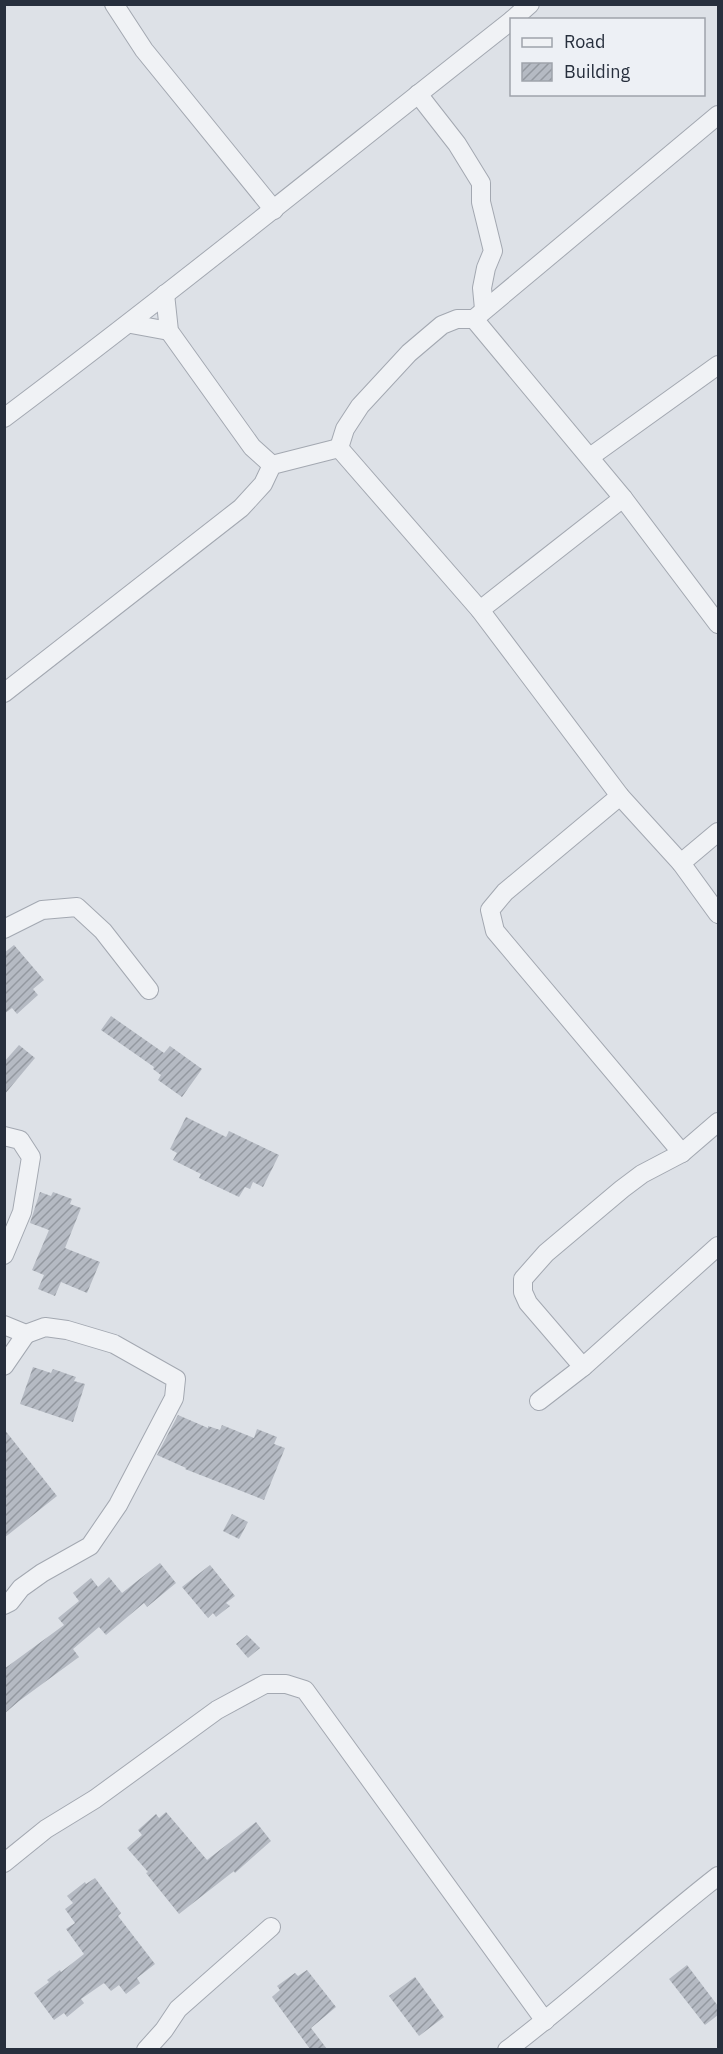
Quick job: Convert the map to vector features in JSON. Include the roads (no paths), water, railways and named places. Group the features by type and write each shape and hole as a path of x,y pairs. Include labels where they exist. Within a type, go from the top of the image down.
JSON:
{"street":[{"path":"114,4 144,50 274,210"},
{"path":"514,18 531,4"},
{"path":"4,418 130,324 510,22"},
{"path":"418,94 457,144 481,183 481,202 493,251 486,268 479,314 718,624"},
{"path":"339,448 345,429 360,406 409,353 442,325 479,314 718,115"},
{"path":"165,294 169,331 252,447 272,465"},
{"path":"130,324 169,331"},
{"path":"590,457 718,365"},
{"path":"4,693 241,508 262,484 272,465 339,448"},
{"path":"339,448 480,610 620,796 681,863 718,914"},
{"path":"480,610 623,498"},
{"path":"620,796 505,892 490,910 495,931 682,1153"},
{"path":"681,863 718,832"},
{"path":"4,929 42,910 77,907 104,931 149,990"},
{"path":"583,1367 528,1303 523,1292 523,1279 546,1253 622,1189 642,1174 682,1153 718,1122"},
{"path":"4,1136 20,1140 31,1156 22,1212 4,1255"},
{"path":"539,1401 583,1367 718,1246"},
{"path":"4,1325 26,1334"},
{"path":"4,1366 26,1334 45,1327 67,1330 114,1344 176,1379 174,1398 118,1505 90,1546 21,1588 10,1602 4,1605"},
{"path":"4,1863 46,1829 95,1799 217,1710 265,1684 286,1684 305,1690 545,2020"},
{"path":"507,2049 718,1876"},
{"path":"146,2049 164,2030 178,2009 271,1927"}]}
